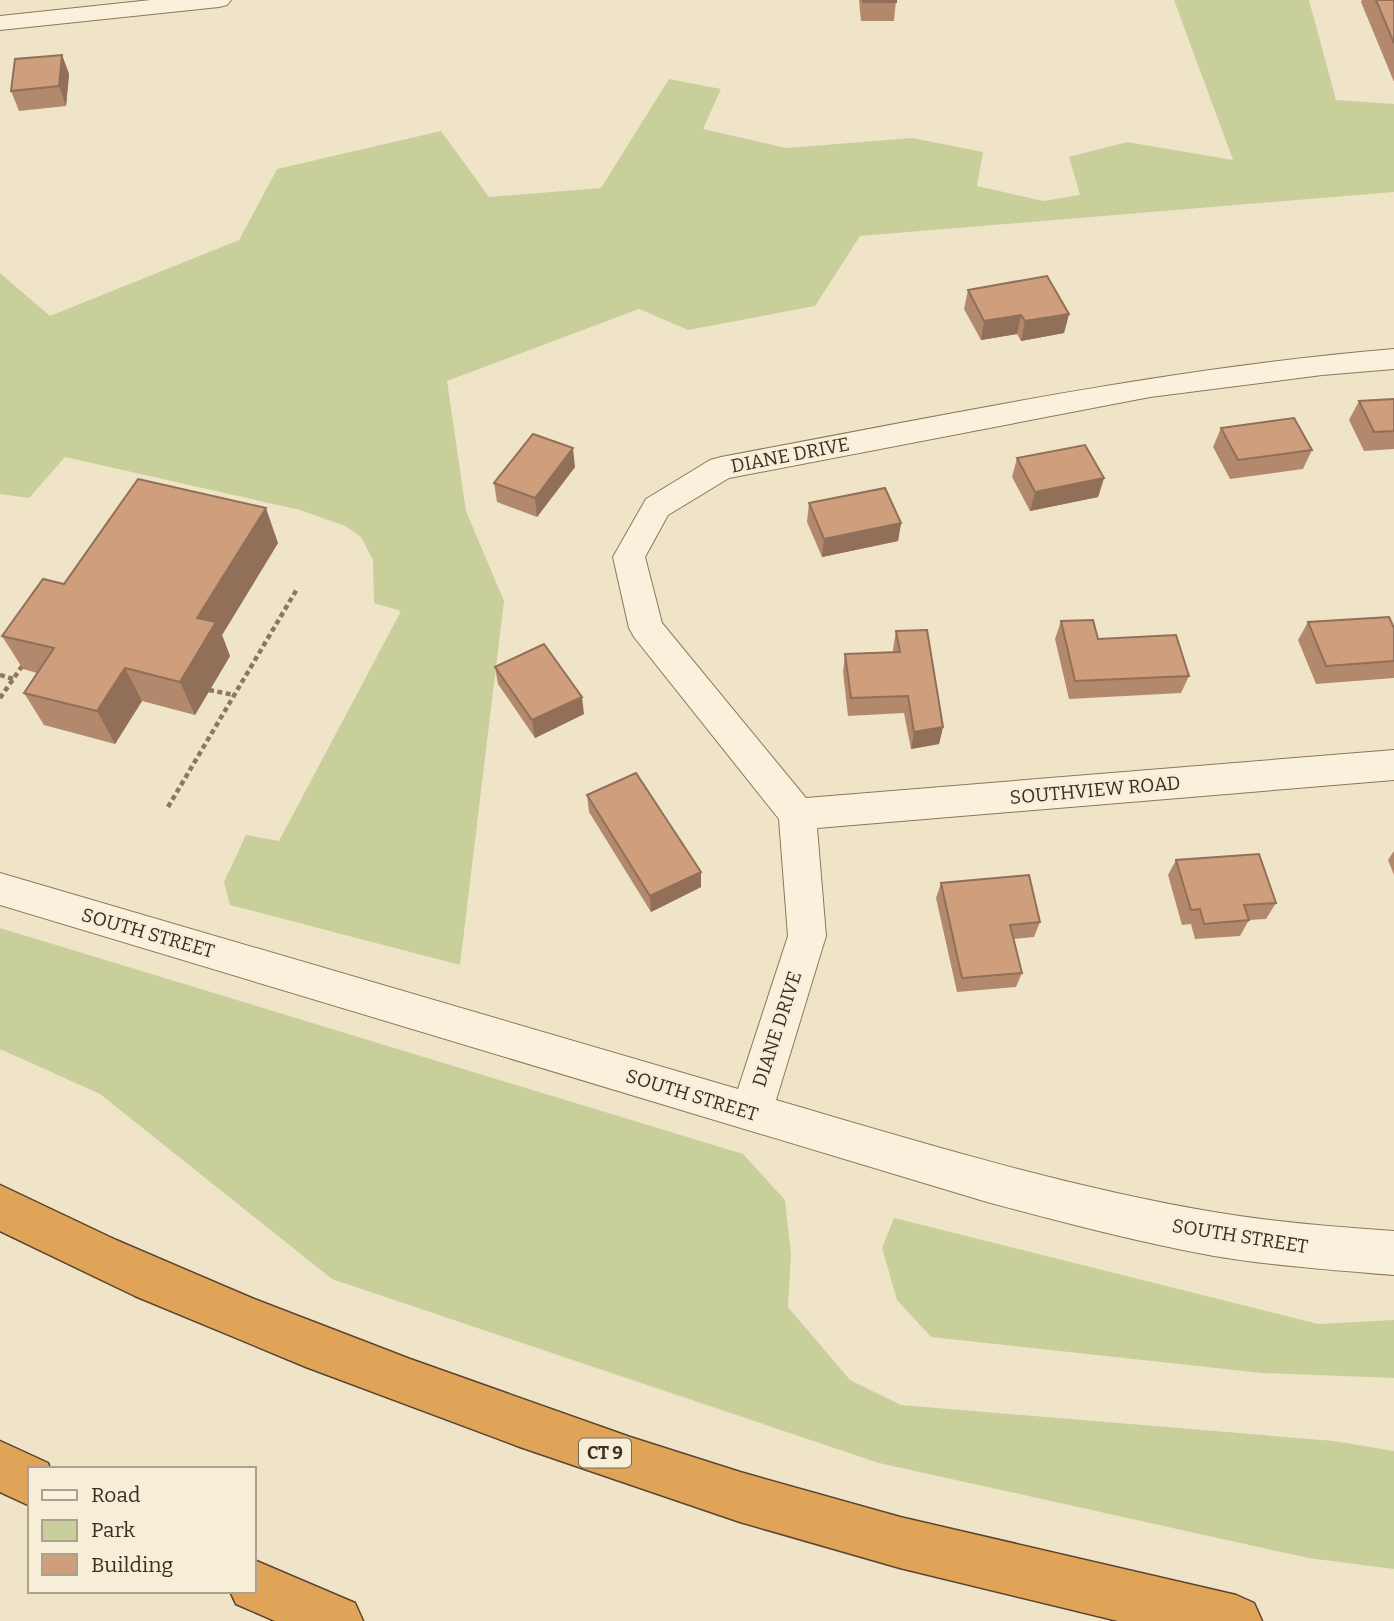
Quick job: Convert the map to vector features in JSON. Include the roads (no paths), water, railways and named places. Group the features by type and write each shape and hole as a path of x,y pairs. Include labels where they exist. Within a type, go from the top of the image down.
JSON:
{"highway":[{"name":"CT 9","path":"0,1207 197,1300 306,1344 537,1430 682,1479 931,1552 1236,1621"},
{"path":"0,1466 28,1480"},
{"path":"256,1587 337,1621"}],"street":[{"path":"0,23 219,0"},
{"name":"DIANE DRIVE","path":"751,1112 807,936 797,814 646,628 629,557 657,507 721,468 1150,387 1321,365 1394,359"},
{"name":"SOUTHVIEW ROAD","path":"797,814 1394,765"},
{"name":"SOUTH STREET","path":"0,889 958,1174 1188,1230 1315,1248 1394,1253"}]}
